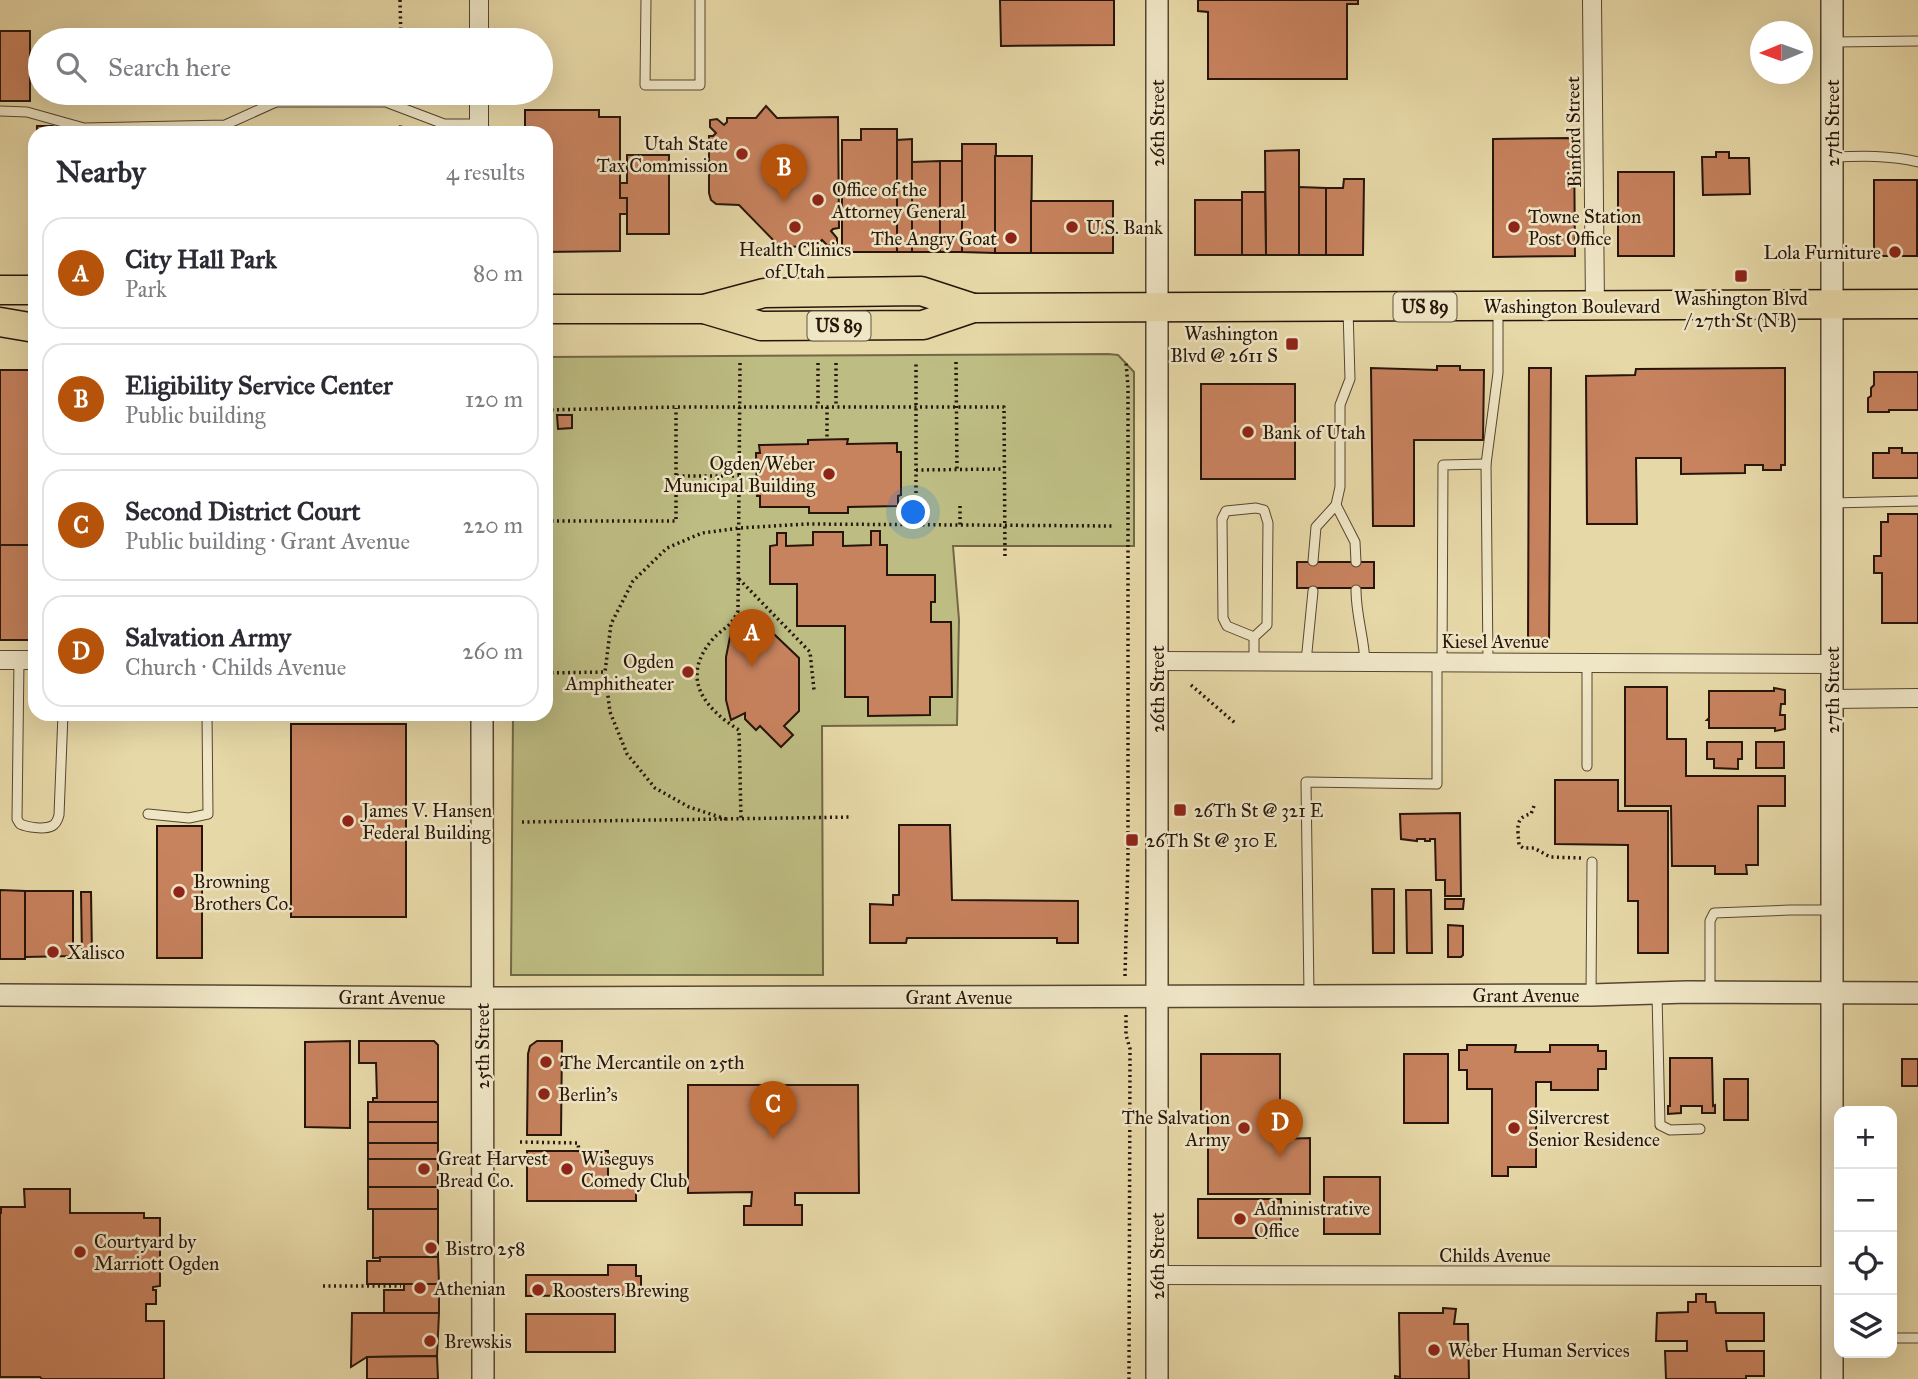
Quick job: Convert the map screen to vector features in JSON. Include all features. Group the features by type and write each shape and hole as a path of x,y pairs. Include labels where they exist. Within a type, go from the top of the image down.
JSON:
{"main road":[{"path":"0,290 28,290"},
{"name":"Washington Boulevard","path":"553,309 704,309 764,293 921,291 973,308 1918,304"}],"street":[{"path":"479,0 479,28"},
{"name":"26th Street","path":"1157,0 1157,1379"},
{"name":"Binford Street","path":"1592,0 1595,306"},
{"name":"27th Street","path":"1832,0 1834,1306"},
{"path":"479,105 479,126"},
{"path":"0,660 27,660"},
{"name":"Kiesel Avenue","path":"1158,661 1832,664"},
{"path":"1832,699 1918,698"},
{"name":"25th Street","path":"482,721 483,1379"},
{"name":"Grant Avenue","path":"0,995 482,998 1918,993"},
{"name":"Childs Avenue","path":"1157,1275 1832,1276"},
{"name":"27th Street","path":"1832,1379 1834,1358"}],"lane":[{"path":"646,0 645,85 700,85 700,0"},
{"path":"1832,42 1918,41"},
{"path":"178,126 225,125 263,105"},
{"path":"394,105 444,124 458,126"},
{"path":"0,111 27,112 77,126"},
{"path":"1832,157 1905,159 1918,162"},
{"path":"1488,662 1486,464 1498,373 1499,306"},
{"path":"1313,561 1316,527 1336,505 1340,487 1340,405 1350,373 1348,307"},
{"path":"1309,996 1306,782 1437,784 1443,465 1486,464"},
{"path":"1832,503 1918,501"},
{"path":"1336,505 1355,542 1356,562"},
{"path":"1254,637 1227,626 1223,618 1222,519 1226,511 1256,508 1264,510 1268,523 1267,625 1254,637 1254,662"},
{"path":"1356,590 1356,611 1365,662"},
{"path":"1306,662 1312,591"},
{"path":"27,660 17,819 24,827 51,827 60,815 63,721"},
{"path":"1587,663 1587,766"},
{"path":"148,814 189,818 208,814 207,721"},
{"path":"1591,995 1592,862"},
{"path":"1710,992 1710,921 1714,913 1832,910"},
{"path":"1657,993 1660,1125 1670,1130 1700,1129"},
{"path":"1897,1338 1918,1338"}],"path":[{"path":"400,0 401,28"},
{"path":"916,362 916,526"},
{"path":"956,362 957,470"},
{"path":"1126,362 1129,1379"},
{"path":"740,363 738,611 732,624 713,639 701,659 697,674 699,691 706,704 721,719 739,730 741,819"},
{"path":"818,363 818,407"},
{"path":"836,363 836,407"},
{"path":"553,521 676,521 676,407"},
{"path":"553,410 1004,407 1005,558"},
{"path":"827,408 827,440"},
{"path":"916,470 1004,469"},
{"path":"677,476 739,475"},
{"path":"960,506 960,526"},
{"path":"726,819 689,807 655,788 627,754 610,712 605,672 611,624 633,581 667,548 702,533 807,524 1114,526"},
{"path":"739,579 810,652 814,690"},
{"path":"553,673 605,672"},
{"path":"1191,685 1235,723"},
{"path":"1534,806 1531,814 1518,821 1520,845 1523,848 1534,848 1550,857 1593,858 1592,862"},
{"path":"522,822 852,817"},
{"path":"520,1142 578,1143 579,1152"},
{"path":"323,1286 401,1286"}],"shaded area":[{"path":"1108,354 1118,355 1134,372 1134,546 953,546 959,620 957,725 822,726 823,975 511,975 513,721 553,721 553,357"}],"building":[{"path":"1000,0 1114,0 1114,45 1001,46"},
{"path":"1198,0 1358,0 1358,4 1347,4 1347,79 1208,79 1208,12 1198,11"},
{"path":"0,31 28,31 28,101 0,101"},
{"path":"766,106 777,118 838,117 839,228 831,231 837,238 834,246 827,245 822,240 820,246 780,247 739,205 716,204 711,200 709,136 716,133 710,127 710,120 717,119 724,125 727,118 756,118"},
{"path":"525,110 599,110 599,117 620,117 620,198 627,198 627,214 620,214 620,251 553,252 553,126 525,126"},
{"path":"861,129 897,129 897,252 842,252 842,140 861,140"},
{"path":"1574,138 1575,256 1493,257 1493,139"},
{"path":"912,139 912,252 897,252 897,140"},
{"path":"962,144 996,144 995,253 962,252"},
{"path":"1299,150 1299,255 1266,255 1265,151"},
{"path":"1716,152 1729,152 1729,158 1749,158 1750,194 1703,195 1702,157 1716,157"},
{"path":"627,155 669,155 669,234 627,234 627,198 620,198 620,183 627,183"},
{"path":"995,156 1032,156 1031,253 995,253"},
{"path":"940,161 940,252 912,252 912,162"},
{"path":"940,161 962,161 962,252 940,252"},
{"path":"1618,172 1674,172 1674,256 1618,256"},
{"path":"1344,179 1364,179 1363,255 1326,255 1326,188 1343,188"},
{"path":"1874,180 1917,180 1917,256 1874,256"},
{"path":"1299,187 1326,188 1326,255 1299,255"},
{"path":"1242,192 1265,192 1266,255 1242,255"},
{"path":"1195,200 1242,200 1242,255 1195,255"},
{"name":"U.S. Bank","path":"1031,201 1113,201 1113,253 1031,253"},
{"path":"1437,366 1484,370 1483,440 1414,440 1414,526 1373,526 1371,368 1437,370"},
{"path":"1529,368 1551,368 1549,645 1528,645"},
{"path":"1785,368 1785,465 1781,465 1781,470 1763,470 1763,465 1745,465 1745,473 1681,474 1681,458 1636,458 1637,524 1587,524 1586,376 1635,375 1636,369"},
{"path":"0,370 28,370 28,545 0,545"},
{"path":"0,370 28,370 28,545 0,545"},
{"path":"1874,372 1918,372 1918,410 1868,412"},
{"name":"Bank of Utah","path":"1201,384 1295,384 1295,479 1201,479"},
{"path":"557,415 572,415 572,428 558,429"},
{"name":"Ogden/Weber Municipal Building","path":"848,439 847,444 897,443 897,452 901,452 901,495 898,496 898,506 848,507 848,513 809,513 809,507 760,507 760,496 757,496 756,453 760,453 759,445 808,444 808,440"},
{"path":"1889,448 1902,448 1902,453 1918,453 1918,478 1873,478 1873,453 1889,453"},
{"path":"1888,514 1918,514 1918,623 1882,623 1882,573 1874,573 1874,556 1881,556 1881,522 1888,522"},
{"path":"871,531 880,531 880,545 887,545 887,575 935,575 935,602 931,602 931,622 951,622 952,697 930,697 930,715 868,716 868,697 845,697 845,626 797,626 797,584 770,584 770,546 777,545 777,533 786,533 786,546 813,545 813,532 843,532 843,546 871,545"},
{"path":"0,545 28,545 28,640 0,640"},
{"path":"1297,562 1374,562 1374,588 1297,588"},
{"path":"756,617 799,658 799,711 784,726 793,735 781,747 760,726 756,730 745,719 745,713 731,720 726,700 726,657 731,632 745,639 745,628"},
{"path":"1625,687 1667,687 1667,739 1686,739 1686,776 1785,776 1785,806 1758,806 1758,865 1746,865 1747,874 1715,874 1715,866 1672,866 1671,806 1625,806"},
{"path":"1774,688 1785,690 1785,704 1781,704 1780,715 1785,715 1785,729 1775,731 1775,728 1709,728 1709,691 1774,691"},
{"name":"James V. Hansen Federal Building","path":"291,724 406,724 406,917 291,917"},
{"path":"1707,742 1742,742 1742,759 1738,759 1738,769 1714,768 1714,759 1707,759"},
{"path":"1756,742 1784,742 1784,768 1756,768"},
{"path":"1555,780 1618,780 1618,811 1668,811 1668,953 1638,953 1638,901 1628,901 1628,845 1555,844"},
{"path":"1460,813 1461,896 1445,896 1445,880 1436,880 1435,839 1401,839 1400,814"},
{"path":"899,825 950,825 952,900 1078,901 1078,943 1057,943 1057,938 907,938 906,943 870,943 870,904 893,905 893,895 899,895"},
{"name":"Browning Brothers Co.","path":"157,826 202,826 202,958 157,958"},
{"path":"1372,889 1394,889 1394,953 1373,953"},
{"path":"0,890 25,891 25,959 0,959"},
{"path":"1406,890 1431,890 1432,953 1407,953"},
{"path":"25,891 73,891 73,956 25,957"},
{"path":"81,892 91,892 92,956 82,956"},
{"path":"1445,899 1464,899 1463,909 1445,909"},
{"path":"1448,925 1463,926 1461,957 1448,957"},
{"path":"350,1041 350,1128 305,1127 305,1042"},
{"path":"359,1041 434,1041 438,1045 438,1102 373,1102 373,1098 377,1098 376,1063 359,1063"},
{"name":"Berlin's","path":"537,1041 562,1041 561,1135 527,1135 528,1054 530,1046"},
{"name":"Silvercrest Senior Residence","path":"1467,1045 1516,1045 1515,1052 1550,1052 1550,1045 1598,1045 1598,1051 1606,1051 1606,1069 1598,1069 1598,1090 1551,1090 1551,1082 1536,1082 1536,1167 1508,1167 1508,1176 1492,1176 1492,1089 1467,1089 1467,1070 1459,1070 1459,1050 1467,1050"},
{"name":"The Salvation Army","path":"1201,1054 1280,1054 1280,1139 1310,1138 1310,1194 1208,1194 1208,1118 1201,1118"},
{"path":"1404,1054 1448,1054 1448,1123 1404,1123"},
{"path":"1670,1058 1712,1058 1715,1113 1702,1113 1702,1106 1681,1106 1681,1113 1668,1114"},
{"path":"1902,1059 1918,1059 1918,1086 1902,1086"},
{"path":"1724,1079 1748,1079 1748,1120 1724,1120"},
{"path":"688,1085 858,1085 859,1193 795,1193 795,1205 802,1205 802,1225 744,1225 744,1206 751,1206 752,1192 688,1193"},
{"path":"368,1102 438,1102 438,1122 368,1122"},
{"path":"368,1122 438,1122 438,1143 368,1143"},
{"path":"368,1143 438,1143 438,1159 368,1159"},
{"name":"Wiseguys Comedy Club","path":"527,1151 608,1151 608,1187 636,1187 636,1201 527,1201"},
{"path":"368,1159 438,1159 438,1187 368,1187"},
{"path":"1324,1177 1380,1177 1380,1234 1324,1234"},
{"path":"368,1187 438,1187 438,1209 368,1209"},
{"name":"Courtyard by Marriott Ogden","path":"24,1189 70,1189 70,1213 144,1213 144,1218 160,1218 160,1286 153,1287 153,1290 156,1290 156,1304 146,1304 146,1321 164,1321 164,1379 0,1377 0,1213 1,1207 25,1207"},
{"name":"Administrative Office","path":"1198,1199 1281,1199 1281,1238 1198,1238"},
{"path":"373,1209 438,1209 438,1257 373,1258"},
{"path":"380,1257 438,1257 439,1284 367,1284 367,1261 380,1261"},
{"path":"608,1265 636,1265 636,1276 641,1276 641,1295 635,1295 636,1287 633,1287 633,1295 526,1296 526,1275 608,1275"},
{"path":"404,1284 439,1284 439,1313 384,1313 384,1290 404,1290"},
{"path":"1696,1294 1706,1294 1706,1302 1715,1302 1716,1313 1764,1313 1764,1341 1726,1341 1727,1351 1764,1351 1764,1376 1746,1376 1746,1379 1666,1379 1665,1351 1687,1351 1687,1341 1656,1341 1657,1313 1688,1312 1688,1302 1696,1302"},
{"name":"Weber Human Services","path":"1443,1308 1456,1309 1454,1324 1468,1324 1469,1379 1395,1379 1395,1376 1400,1377 1399,1313 1443,1313"},
{"path":"352,1313 439,1313 437,1356 367,1357 351,1367"},
{"path":"526,1314 615,1314 615,1352 526,1352"},
{"path":"437,1356 438,1379 367,1379 367,1357"}],"place":[{"name":"Utah State Tax Commission","path":"742,154"},
{"name":"Office of the Attorney General","path":"818,200"},
{"name":"Eligibility Service Center","path":"784,202"},
{"name":"Health Clinics of Utah","path":"795,227"},
{"name":"U.S. Bank","path":"1072,227"},
{"name":"Towne Station Post Office","path":"1514,227"},
{"name":"The Angry Goat","path":"1011,238"},
{"name":"Lola Furniture","path":"1895,252"},
{"name":"Washington Blvd / 27th St (NB)","path":"1741,276"},
{"name":"Washington Blvd @ 2611 S","path":"1292,344"},
{"name":"Bank of Utah","path":"1248,432"},
{"name":"Ogden/Weber Municipal Building","path":"829,474"},
{"name":"City Hall Park","path":"752,667"},
{"name":"Ogden Amphitheater","path":"688,672"},
{"name":"26Th St @ 321 E","path":"1180,810"},
{"name":"James V. Hansen Federal Building","path":"348,821"},
{"name":"26Th St @ 310 E","path":"1132,840"},
{"name":"Browning Brothers Co.","path":"179,892"},
{"name":"Xalisco","path":"53,952"},
{"name":"The Mercantile on 25th","path":"546,1062"},
{"name":"Berlin's","path":"544,1094"},
{"name":"The Salvation Army","path":"1244,1128"},
{"name":"Silvercrest Senior Residence","path":"1514,1128"},
{"name":"Second District Court","path":"773,1139"},
{"name":"Salvation Army","path":"1280,1157"},
{"name":"Great Harvest Bread Co.","path":"424,1169"},
{"name":"Wiseguys Comedy Club","path":"567,1169"},
{"name":"Administrative Office","path":"1240,1219"},
{"name":"Bistro 258","path":"431,1248"},
{"name":"Courtyard by Marriott Ogden","path":"80,1252"},
{"name":"Athenian","path":"420,1288"},
{"name":"Roosters Brewing","path":"538,1290"},
{"name":"Brewskis","path":"430,1341"},
{"name":"Weber Human Services","path":"1434,1350"}]}
